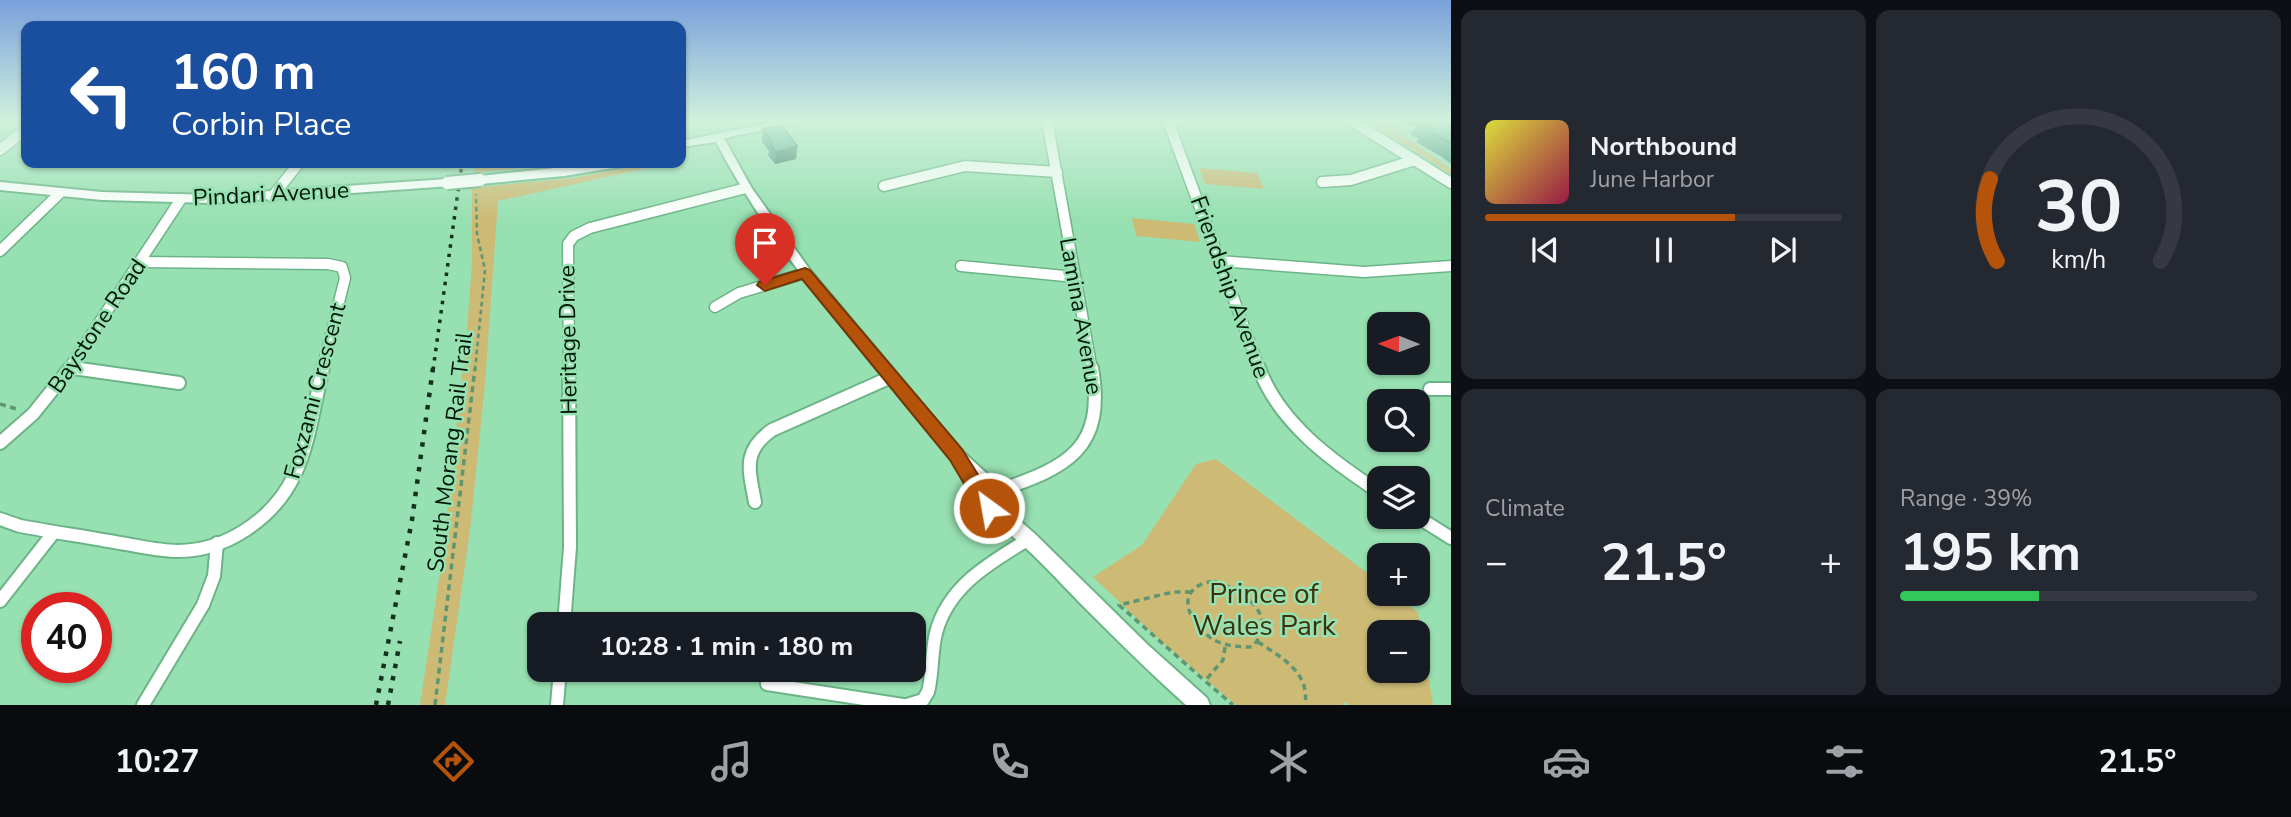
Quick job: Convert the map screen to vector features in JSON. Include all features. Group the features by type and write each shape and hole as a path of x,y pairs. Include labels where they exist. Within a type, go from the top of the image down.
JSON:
{"street":[{"path":"725,154 805,273 956,455 1089,603 1200,705"},
{"name":"Lamina Avenue","path":"997,498 1078,452 1086,442 1096,419 1095,387 1053,154"},
{"name":"Friendship Avenue","path":"1180,154 1258,369 1275,400 1309,439 1367,483"},
{"path":"1405,154 1451,183"},
{"path":"1322,182 1351,180 1415,160"},
{"path":"884,186 965,166 1056,172"},
{"path":"277,196 297,168"},
{"name":"Pindari Avenue","path":"541,174 573,168"},
{"name":"Pindari Avenue","path":"0,186 60,193 181,199 277,196 447,183 587,168"},
{"name":"Heritage Drive","path":"565,612 570,547 568,244 574,236 590,228 746,188"},
{"path":"0,251 60,193"},
{"name":"Baystone Road","path":"0,443 46,401 71,368 181,199"},
{"path":"1219,261 1350,272 1404,271 1451,266"},
{"name":"Foxzami Crescent","path":"0,519 20,526 163,550 197,549 217,543 246,528 272,510 296,473 345,274 342,267 328,264 140,262"},
{"path":"961,266 1075,278"},
{"path":"715,307 739,293 805,273"},
{"path":"71,368 179,383"},
{"path":"755,502 749,463 751,449 758,439 772,430 891,377"},
{"path":"1430,389 1451,389"},
{"path":"1430,525 1451,538"},
{"path":"0,601 54,532"},
{"path":"767,684 905,705 923,700 928,691 937,632 951,599 974,574 1029,539"},
{"path":"143,705 203,606 214,576 217,543"},
{"path":"556,705 559,682"}],"path":[{"name":"South Morang Rail Trail","path":"435,705 484,291 485,275 477,234 476,203"},
{"path":"0,404 21,410"},
{"path":"1214,581 1226,583 1248,598 1259,611 1263,622 1262,636 1258,642 1244,648 1214,642 1196,625 1188,607 1191,592 1199,584 1214,581"},
{"path":"1191,592 1173,592 1119,605 1233,705"},
{"path":"1258,642 1294,668 1304,679 1309,693 1305,705"},
{"path":"1205,681 1223,660 1225,646"}],"green space":[{"path":"1419,154 1429,154 1451,169 1451,174"},
{"path":"475,168 522,168 481,172 480,187 574,178 627,168 647,168 498,201 485,384 470,530 445,705 420,705 441,566 467,331 472,263 472,189"},
{"path":"1199,168 1257,173 1264,189 1205,184"},
{"path":"1132,218 1194,224 1200,242 1136,236"},
{"name":"Prince of Wales Park","path":"1216,459 1367,573 1367,606 1410,606 1418,612 1419,620 1367,620 1367,683 1429,683 1433,705 1350,705 1344,702 1343,705 1236,705 1162,642 1093,577 1142,545 1196,464"}],"railway":[{"path":"433,370 461,168"},
{"path":"376,705 412,520 433,368"},
{"path":"388,705 400,641"}],"route":[{"path":"765,285 805,273 956,455 983,503 989,508"}]}
